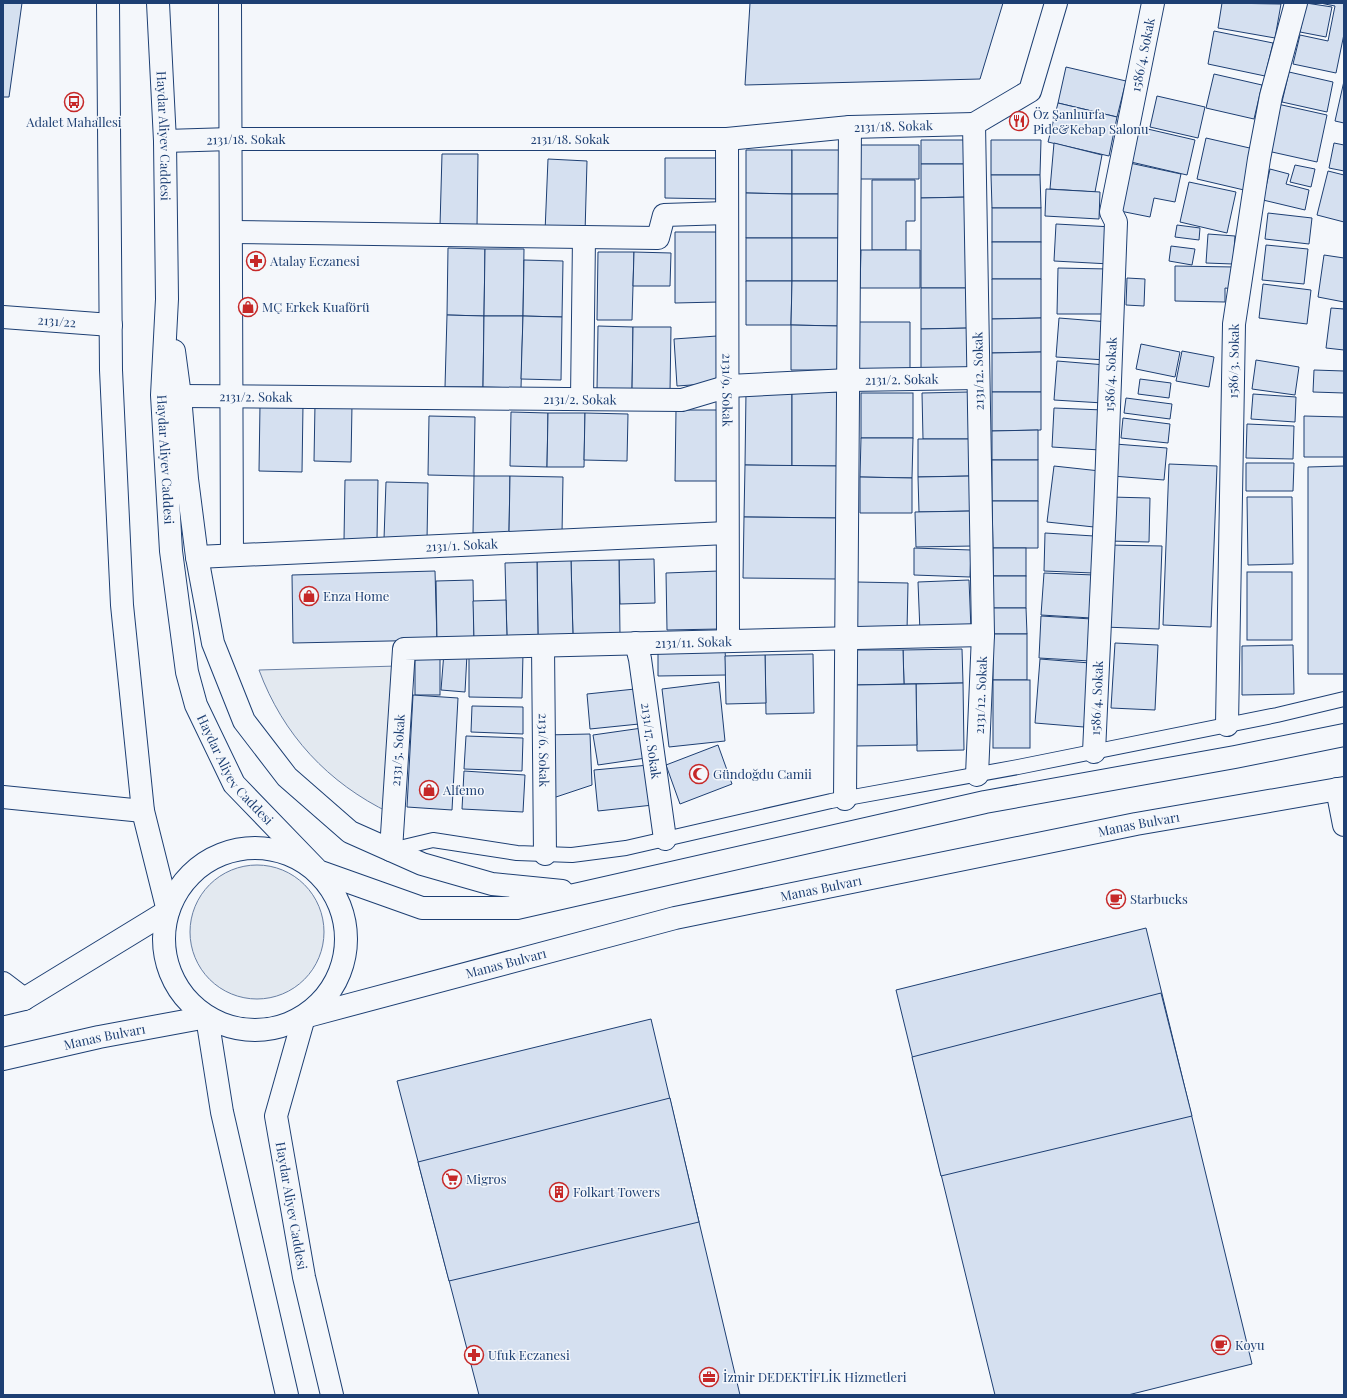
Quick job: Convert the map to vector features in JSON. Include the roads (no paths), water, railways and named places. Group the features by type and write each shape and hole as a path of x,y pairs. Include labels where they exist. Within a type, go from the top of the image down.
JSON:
{"street":[{"path":"108,3 111,325 122,605 143,812 168,911"},
{"name":"Haydar Aliyev Caddesi","path":"158,3 165,141 168,299 162,395 171,551 187,672 196,705 234,784 318,871"},
{"path":"230,3 232,555"},
{"path":"974,124 1030,91 1056,3"},
{"name":"1586/4. Sokak","path":"1094,752 1106,513 1116,222 1111,212 1153,3"},
{"name":"1586/3. Sokak","path":"1227,725 1234,324 1262,143 1271,96 1296,3"},
{"name":"2131/18. Sokak","path":"165,141 231,139 727,140 850,127 974,124"},
{"name":"2131/12. Sokak","path":"974,124 983,635 977,775"},
{"path":"845,798 850,127"},
{"name":"2131/9. Sokak","path":"727,140 728,641"},
{"path":"232,232 658,238 664,215 728,213"},
{"path":"582,399 584,237"},
{"path":"168,299 180,396 187,479 197,557 213,643 244,721 288,777 350,832 422,864 492,884 579,893"},
{"name":"2131/22","path":"3,317 111,325"},
{"name":"2131/2. Sokak","path":"180,396 682,400 728,386 849,380 978,378"},
{"name":"2131/1. Sokak","path":"197,557 727,533"},
{"name":"2131/11. Sokak","path":"404,649 983,635"},
{"name":"2131/17. Sokak","path":"636,643 640,659 665,839"},
{"name":"2131/6. Sokak","path":"543,646 545,854"},
{"name":"2131/5. Sokak","path":"391,850 404,649"},
{"path":"318,871 335,893 345,920 346,949 338,978 326,997 304,1017 269,1030 235,1028 207,1017 188,1001 171,976 164,947 165,924 168,911 181,886 194,870 217,855 243,848 269,848 294,855 318,871 422,908 517,908 985,802 1235,757 1344,735"},
{"path":"1340,788 1344,825"},
{"name":"Manas Bulvarı","path":"304,1017 675,918 1136,824 1340,788"},
{"path":"3,797 143,812"},
{"path":"3,1004 24,999 168,911"},
{"path":"3,983 24,999"},
{"path":"207,1017 222,1112 287,1395"},
{"name":"Manas Bulvarı","path":"3,1058 100,1036 207,1017"},
{"name":"Haydar Aliyev Caddesi","path":"304,1017 276,1116 304,1277 332,1395"}],"lane":[{"path":"391,850 433,840 517,853 572,855 626,848 845,798 977,775 1094,752 1344,699"}],"place":[{"name":"Adalet Mahallesi","path":"74,102"},
{"name":"Öz Şanlıurfa Pide&Kebap Salonu","path":"1019,121"},
{"name":"Atalay Eczanesi","path":"256,261"},
{"name":"MÇ Erkek Kuaförü","path":"248,307"},
{"name":"Enza Home","path":"309,596"},
{"name":"Gündoğdu Camii","path":"699,774"},
{"name":"Alfemo","path":"429,790"},
{"name":"Starbucks","path":"1116,899"},
{"name":"Migros","path":"452,1179"},
{"name":"Folkart Towers","path":"559,1192"},
{"name":"Koyu","path":"1221,1345"},
{"name":"Ufuk Eczanesi","path":"474,1355"},
{"name":"İzmir DEDEKTİFLİK Hizmetleri","path":"709,1377"}]}
